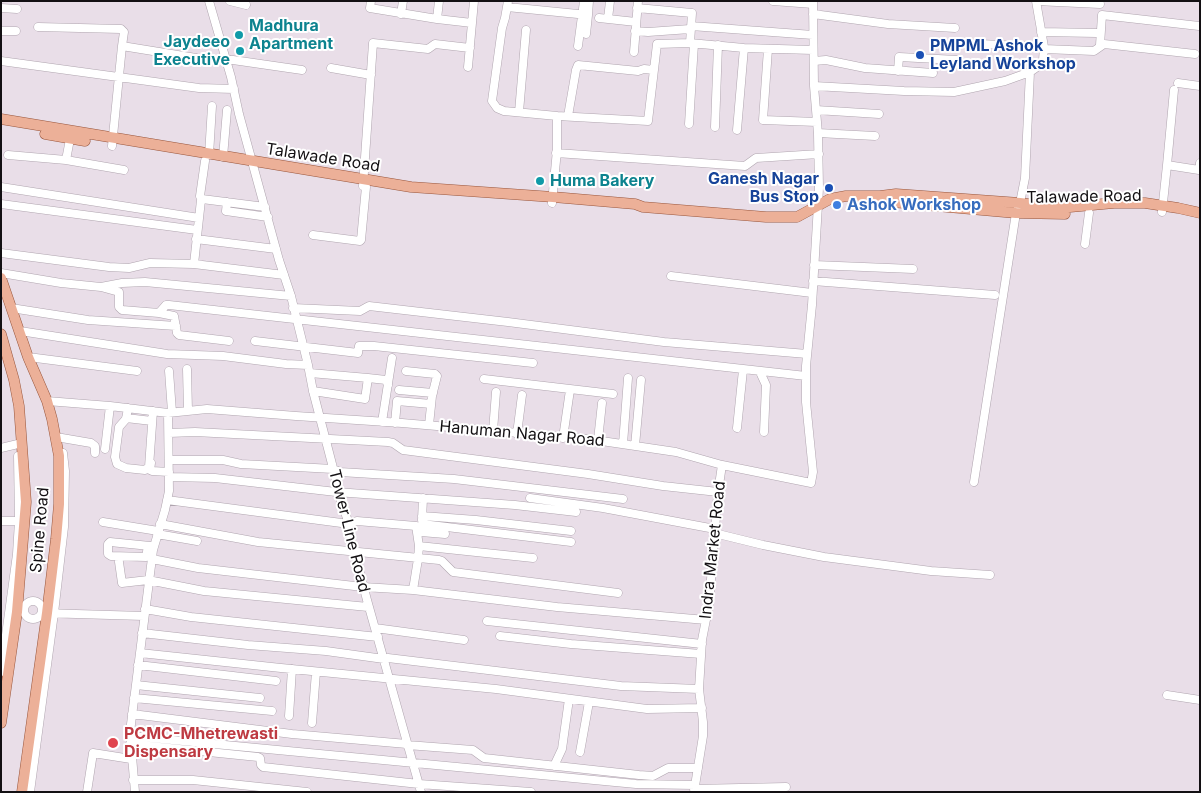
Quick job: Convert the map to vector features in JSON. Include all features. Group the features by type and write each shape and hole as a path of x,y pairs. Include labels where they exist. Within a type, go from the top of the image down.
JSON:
{"main road":[{"name":"Talawade Road","path":"1,120 112,142 414,191 553,200 632,209 643,207 785,218 797,216 830,199 846,196 880,196 892,202 1018,208 1059,208 1114,203 1145,203 1200,220"},
{"name":"Talawade Road","path":"1,126 70,139 112,142"},
{"name":"Talawade Road","path":"207,158 223,157 254,166"},
{"name":"Talawade Road","path":"1018,208 1059,215 1114,210 1178,208 1200,213"},
{"name":"Spine Road","path":"1,278 28,357 47,401 59,456 59,504 48,613 22,792"},
{"name":"Spine Road","path":"1,334 4,354 19,406 26,502 17,612 1,723"}],"street":[{"name":"Tower Line Road","path":"209,1 276,249 291,296 319,418 333,469 336,492 349,524 348,528 368,607 420,788"},
{"path":"230,1 246,5"},
{"path":"371,1 370,8 472,23"},
{"path":"401,14 403,1"},
{"path":"437,19 439,1"},
{"path":"468,67 474,1"},
{"path":"584,1 586,34"},
{"path":"578,46 589,1"},
{"path":"608,19 610,1"},
{"path":"773,1 813,3"},
{"path":"814,86 954,92 1005,81 1030,72 1040,65 1043,60 1044,48 1036,1 1100,4"},
{"name":"Indra Market Road","path":"694,788 703,736 699,689 701,654 709,604 714,531 722,465 812,483 813,472 808,430 806,376 819,188 818,133 814,86 813,3"},
{"path":"586,15 508,4 502,28 492,101 497,108 504,111 557,116 648,121 657,44 692,43 744,48 813,50"},
{"path":"634,52 637,4 692,13 690,28 692,43 689,124"},
{"path":"1,8 18,10"},
{"path":"813,14 888,24 955,28"},
{"path":"1100,45 1102,15 1199,26"},
{"path":"599,18 636,22"},
{"path":"38,26 121,28 124,32 112,142"},
{"path":"635,31 648,32 690,28 813,35"},
{"path":"519,112 526,30"},
{"path":"1,31 16,31"},
{"path":"1041,32 1097,33"},
{"path":"313,235 360,241 362,237 373,43 428,49 435,44 470,48"},
{"path":"980,44 1094,51 1104,44 1195,54"},
{"path":"716,127 718,45"},
{"path":"122,46 196,58"},
{"path":"737,130 744,48"},
{"path":"768,49 762,118 766,120 817,122"},
{"path":"898,71 899,58 957,60"},
{"path":"226,59 302,70"},
{"path":"814,61 826,60 865,68 933,73"},
{"path":"1,61 199,88 234,89"},
{"path":"568,116 578,65 638,71 644,69 654,70"},
{"path":"331,68 371,75"},
{"path":"974,482 1018,208 1025,178 1030,72"},
{"path":"1163,209 1176,87 1200,86"},
{"path":"200,196 207,158 212,106"},
{"path":"223,157 228,110"},
{"path":"816,110 879,114"},
{"path":"553,200 557,116"},
{"path":"818,133 875,136"},
{"path":"66,160 70,139"},
{"path":"556,153 745,166 756,158 818,154"},
{"path":"8,155 66,160 124,170"},
{"path":"1167,165 1199,170 1200,163"},
{"path":"1,187 199,218"},
{"path":"194,264 202,199 265,207"},
{"path":"227,202 226,211 268,217"},
{"path":"1,204 197,230"},
{"path":"1085,244 1089,213"},
{"path":"196,240 276,249"},
{"path":"1,252 129,268 150,263 194,264 283,272"},
{"path":"814,265 913,269"},
{"path":"1,273 61,283 101,287 119,292 122,310 174,316 179,335 229,341"},
{"path":"671,276 812,293"},
{"path":"813,281 995,295"},
{"path":"101,287 122,282 145,282 291,296"},
{"path":"159,313 166,305 169,305 806,376"},
{"path":"293,308 360,311 369,306 664,342 807,354"},
{"path":"11,308 88,320 176,326"},
{"path":"20,331 167,354 223,356 286,364 386,380 388,385"},
{"path":"255,341 358,353 359,346 374,346 533,364"},
{"path":"28,357 137,371"},
{"path":"382,422 392,358"},
{"path":"188,369 188,411"},
{"path":"737,428 743,370"},
{"path":"151,546 110,542 108,544 108,554 111,556 146,557 159,529 167,500 169,475 170,412 168,371"},
{"path":"406,371 436,375 429,425"},
{"path":"760,372 766,385 764,432"},
{"path":"313,391 365,398 368,378"},
{"path":"484,378 613,394"},
{"path":"623,444 628,378"},
{"path":"635,446 641,380"},
{"path":"399,390 433,393"},
{"path":"563,438 570,390"},
{"path":"493,432 496,392"},
{"path":"517,434 522,396"},
{"name":"Hanuman Nagar Road","path":"47,401 170,412 207,409 395,422 598,440 676,452 722,465"},
{"path":"395,422 397,401 431,404"},
{"path":"598,440 602,403"},
{"path":"105,449 110,406"},
{"path":"128,408 126,418 119,427 115,457 117,464 126,468 147,469 154,411"},
{"path":"154,411 150,470 152,471 169,475 215,478 336,492 515,505 576,512"},
{"path":"126,418 152,421"},
{"path":"169,433 195,432 392,443 403,450 718,492"},
{"path":"56,437 91,443 94,446 95,453"},
{"path":"1,448 22,447 18,456 17,612"},
{"path":"169,460 223,460 241,464 454,479 623,500"},
{"path":"413,590 418,559 423,498"},
{"path":"530,498 603,508 714,531 763,545 824,558 931,571 990,575"},
{"path":"167,500 349,524 357,521 420,525 571,542"},
{"path":"420,525 476,520 571,531"},
{"path":"1,522 19,521"},
{"path":"102,522 258,542 442,562 453,572 618,594"},
{"path":"420,525 445,534"},
{"path":"159,529 197,541"},
{"path":"135,792 130,740 144,612 152,560 151,546"},
{"path":"418,546 534,558"},
{"path":"152,560 198,568 363,586 557,607 706,620"},
{"path":"119,562 122,583 148,580 204,590 368,607"},
{"path":"17,612 32,601 40,605 48,613"},
{"path":"1,611 17,612 32,620 48,613 144,612 378,637"},
{"name":"Spine Road","path":"1,672 17,612"},
{"name":"Spine Road","path":"30,792 48,613"},
{"path":"487,621 702,644"},
{"path":"375,628 464,640"},
{"path":"142,633 326,651 621,686 699,689"},
{"path":"500,636 571,644 701,654"},
{"path":"140,653 496,689 647,709 702,708"},
{"path":"138,665 276,681"},
{"path":"289,716 292,669"},
{"path":"312,723 316,672"},
{"path":"136,685 260,698"},
{"path":"1167,695 1200,700"},
{"path":"134,698 272,711"},
{"path":"554,766 562,749 569,699"},
{"path":"580,752 589,702"},
{"path":"132,714 292,734 473,750 484,758 653,776 668,768 698,768"},
{"path":"130,740 412,762 636,784 694,788 786,787"},
{"path":"130,740 258,757 263,767 420,788 532,792"},
{"path":"87,792 94,753 131,759"},
{"path":"133,780 193,780 307,792"}],"place":[{"name":"Madhura Apartment","path":"239,35"},
{"name":"Jaydeeo Executive","path":"240,51"},
{"name":"PMPML Ashok Leyland Workshop","path":"920,55"},
{"name":"Huma Bakery","path":"540,181"},
{"name":"Ganesh Nagar Bus Stop","path":"829,188"},
{"name":"Ashok Workshop","path":"837,205"},
{"name":"PCMC-Mhetrewasti Dispensary","path":"113,743"}]}
